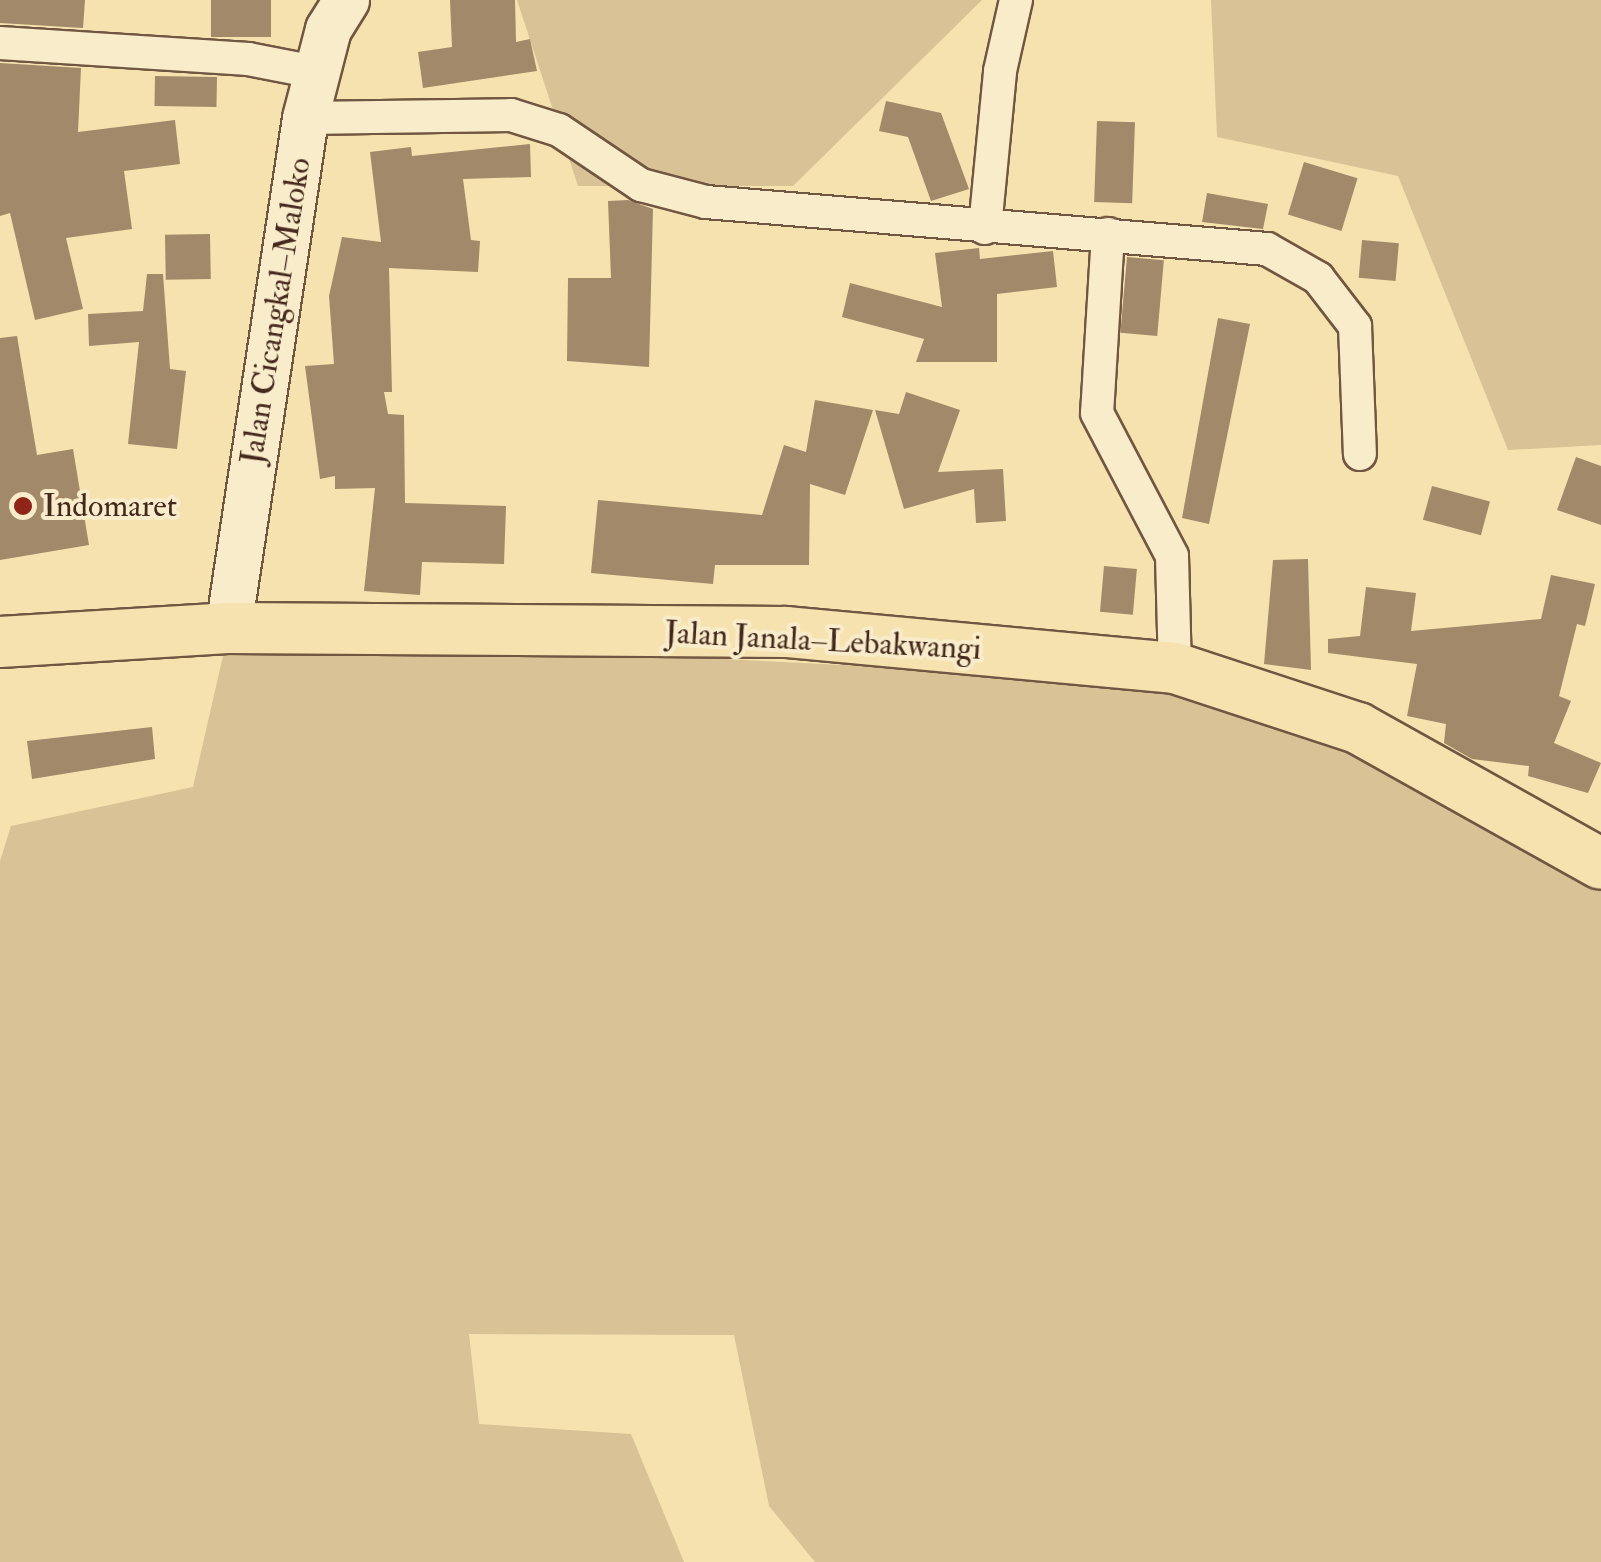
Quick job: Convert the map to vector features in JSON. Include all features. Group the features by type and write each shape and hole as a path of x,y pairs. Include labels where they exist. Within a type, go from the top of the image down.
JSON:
{"main road":[{"name":"Jalan Janala–Lebakwangi","path":"0,642 228,628 786,632 1175,668 1358,728 1601,864"}],"street":[{"name":"Jalan Cicangkal–Maloko","path":"228,628 305,118 315,72 346,0"},
{"path":"985,228 1000,70 1016,0"},
{"path":"0,43 248,59 315,72"},
{"path":"305,118 511,115 559,130 642,185 706,202 1266,249 1318,278 1354,326 1360,454"},
{"path":"1108,234 1097,413 1172,556 1175,668"}],"shaded area":[{"path":"517,0 982,0 793,186 578,186"},
{"path":"1211,0 1601,0 1601,445 1508,450 1398,176 1217,137"},
{"path":"228,634 1181,682 1458,793 1601,881 1601,1562 815,1562 769,1506 734,1335 469,1334 479,1424 631,1434 684,1562 0,1562 0,861 11,826 193,787"}],"building":[{"path":"0,0 85,0 83,28 0,23"},
{"path":"211,0 271,0 271,37 211,37"},
{"path":"450,0 515,0 516,42 530,39 537,71 423,88 418,52 452,47"},
{"path":"0,63 81,68 78,132 175,120 180,164 124,171 132,229 66,238 83,309 35,320 10,213 0,216"},
{"path":"155,76 217,77 216,107 154,106"},
{"path":"886,101 941,113 969,189 931,201 908,137 879,131"},
{"path":"1097,121 1135,122 1132,203 1094,202"},
{"path":"530,144 531,177 463,179 471,240 480,241 478,272 389,268 392,392 384,392 388,414 404,415 405,503 506,506 504,564 422,562 420,595 364,591 375,488 335,489 335,476 320,479 305,366 334,364 329,296 342,237 381,242 370,152 411,147 412,156"},
{"path":"1304,162 1358,178 1341,231 1288,215"},
{"path":"1207,193 1268,204 1263,229 1202,222"},
{"path":"628,200 653,209 649,367 567,361 568,278 611,278 608,201"},
{"path":"210,234 211,279 166,280 165,235"},
{"path":"1362,240 1399,243 1396,281 1359,278"},
{"path":"979,248 980,259 1053,251 1057,287 997,294 997,362 916,362 924,339 842,317 850,283 942,307 935,253"},
{"path":"1127,257 1164,260 1157,336 1120,333"},
{"path":"147,274 163,274 170,369 186,371 177,449 128,444 139,342 89,346 88,314 143,311"},
{"path":"1218,318 1250,324 1209,524 1182,518"},
{"path":"17,336 37,455 73,449 89,545 0,560 0,338"},
{"path":"906,392 960,410 938,472 1003,469 1006,521 976,523 974,489 904,509 875,410 899,414"},
{"path":"815,400 873,410 845,495 810,484 809,565 715,565 713,584 591,573 598,500 762,515 784,445 806,452"},
{"path":"1576,457 1601,466 1601,525 1557,510"},
{"path":"1432,486 1490,502 1481,535 1423,520"},
{"path":"1308,559 1311,670 1264,664 1273,560"},
{"path":"1104,566 1137,569 1133,615 1100,612"},
{"path":"1551,575 1595,584 1585,626 1577,624 1559,696 1571,701 1554,743 1601,763 1588,793 1528,776 1529,766 1472,759 1444,743 1446,724 1407,716 1417,664 1328,653 1328,639 1360,636 1366,587 1416,593 1411,631 1541,619"},
{"path":"152,727 155,759 32,779 27,741"}],"place":[{"name":"Indomaret","path":"23,506"}]}
